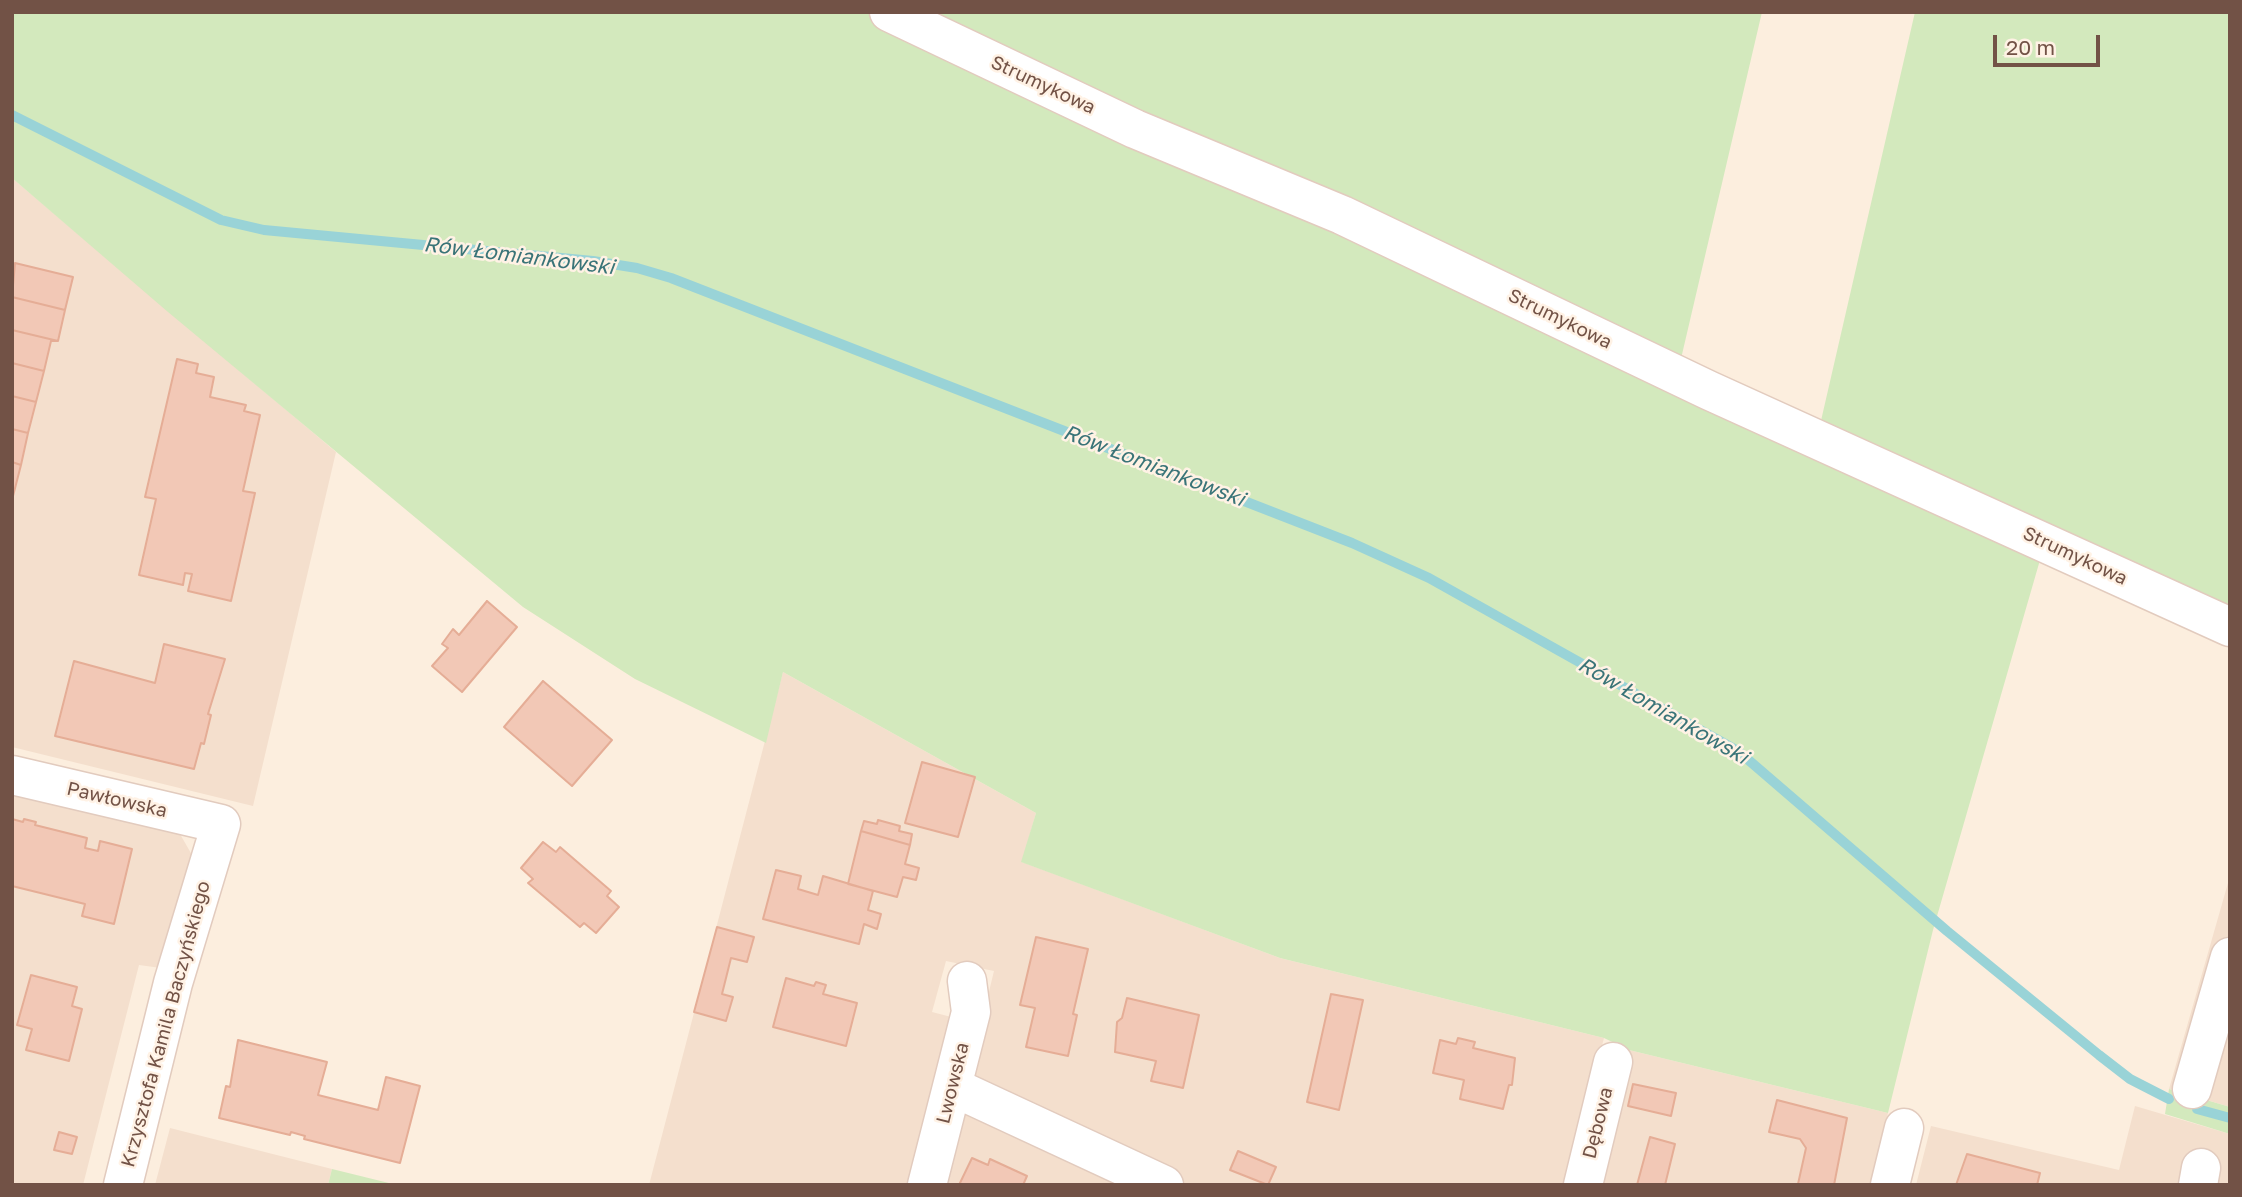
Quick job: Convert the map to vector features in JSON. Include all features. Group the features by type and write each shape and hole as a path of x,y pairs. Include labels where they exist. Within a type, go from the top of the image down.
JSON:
{"street":[{"name":"Strumykowa","path":"890,12 1135,129 1342,215 1708,390 2230,627"},
{"name":"Pawłowska","path":"12,775 221,824"},
{"name":"Krzysztofa Kamila Baczyńskiego","path":"123,1185 173,983 221,824"},
{"path":"2192,1089 2230,957"},
{"name":"Lwowska","path":"927,1185 971,1012 967,981"},
{"name":"Dębowa","path":"1583,1185 1613,1062"},
{"path":"953,1087 1164,1185"},
{"path":"1890,1185 1904,1128"}],"shaded area":[{"path":"12,178 336,452 253,806 12,747"},
{"path":"783,672 1036,813 1022,862 1280,958 1604,1038 1565,1185 942,1185 994,971 946,961 932,1012 959,1019 914,1185 649,1185"},
{"path":"12,793 180,834 192,855 161,968 139,965 83,1185 12,1185"},
{"path":"2230,876 2230,1107 2169,1089"},
{"path":"1629,1050 1888,1113 1870,1185 1597,1185"},
{"path":"2135,1106 2230,1134 2230,1185 1916,1185 1931,1126 2119,1170"},
{"path":"170,1128 332,1169 328,1185 155,1185"}],"green space":[{"path":"12,12 865,12 2040,560 1933,930 1888,1113 1629,1050 1604,1038 1280,958 1021,862 1036,813 783,672 766,743 635,679 523,607 168,312 12,178"},
{"path":"919,12 1762,12 1680,363"},
{"path":"1915,12 2230,12 2230,613 1820,425"},
{"path":"2169,1089 2230,1107 2230,1134 2165,1114"},
{"path":"332,1169 397,1185 328,1185"}],"building":[{"path":"15,263 73,277 65,310 12,297"},
{"path":"12,297 65,310 58,341 12,330"},
{"path":"12,330 58,341 51,341 44,371 12,363"},
{"path":"177,359 198,364 196,373 214,377 210,397 246,405 244,411 260,415 243,491 255,493 231,601 188,591 192,574 185,573 183,585 139,575 156,499 145,497"},
{"path":"12,363 44,371 36,402 12,396"},
{"path":"12,396 36,402 28,433 12,429"},
{"path":"12,429 28,433 21,465 12,462"},
{"path":"12,462 21,465 13,496 12,496"},
{"path":"487,601 517,627 462,692 432,666 448,648 442,644 453,629 459,635"},
{"path":"164,644 225,659 208,714 211,715 204,744 201,743 194,769 55,736 74,661 155,683"},
{"path":"543,681 612,740 572,786 504,727"},
{"path":"922,762 975,777 958,837 905,823"},
{"path":"12,819 36,822 35,825 87,838 85,848 98,851 100,841 132,849 114,924 82,916 85,904 12,886"},
{"path":"878,820 900,826 899,831 912,834 910,845 861,831 864,821 877,824"},
{"path":"861,831 910,845 905,864 919,868 916,880 903,877 897,897 848,884"},
{"path":"543,842 556,852 560,847 611,891 607,896 619,907 596,933 584,923 580,927 528,883 533,879 521,868"},
{"path":"776,870 801,876 798,889 818,895 823,876 873,891 868,910 881,914 877,929 864,924 859,944 763,919"},
{"path":"717,927 754,937 747,962 731,958 722,994 733,997 726,1021 694,1012"},
{"path":"1036,937 1088,949 1073,1014 1077,1015 1068,1056 1026,1047 1035,1008 1020,1005"},
{"path":"31,975 77,987 72,1006 82,1009 69,1061 26,1050 32,1029 17,1025"},
{"path":"786,978 814,986 816,982 826,985 823,994 857,1003 846,1046 773,1027"},
{"path":"1331,994 1363,1000 1339,1110 1307,1102"},
{"path":"1127,998 1199,1015 1183,1088 1151,1081 1156,1061 1115,1052 1117,1022 1122,1018"},
{"path":"1458,1038 1475,1042 1473,1048 1515,1058 1512,1085 1509,1085 1503,1109 1460,1099 1464,1080 1433,1073 1440,1040 1456,1044"},
{"path":"238,1040 327,1062 318,1095 378,1110 386,1077 420,1086 400,1163 304,1139 305,1136 291,1132 290,1135 219,1118 226,1086 230,1087"},
{"path":"1633,1084 1676,1093 1671,1116 1628,1106"},
{"path":"1777,1100 1847,1118 1834,1185 1798,1184 1806,1148 1800,1139 1769,1132"},
{"path":"59,1132 77,1137 72,1154 54,1150"},
{"path":"1650,1137 1675,1144 1665,1185 1637,1185"},
{"path":"1238,1151 1276,1167 1268,1185 1230,1170"},
{"path":"1967,1154 2040,1173 2037,1185 1956,1185"},
{"path":"972,1158 988,1165 990,1159 1027,1176 1023,1185 959,1185"}],"waterway":[{"name":"Rów Łomiankowski","path":"12,115 221,220 264,230 593,261 637,268 671,278 1352,543 1429,578 1738,751 1947,931 2099,1055 2130,1079 2169,1099"},
{"name":"Rów Łomiankowski","path":"2197,1109 2230,1118"}]}
